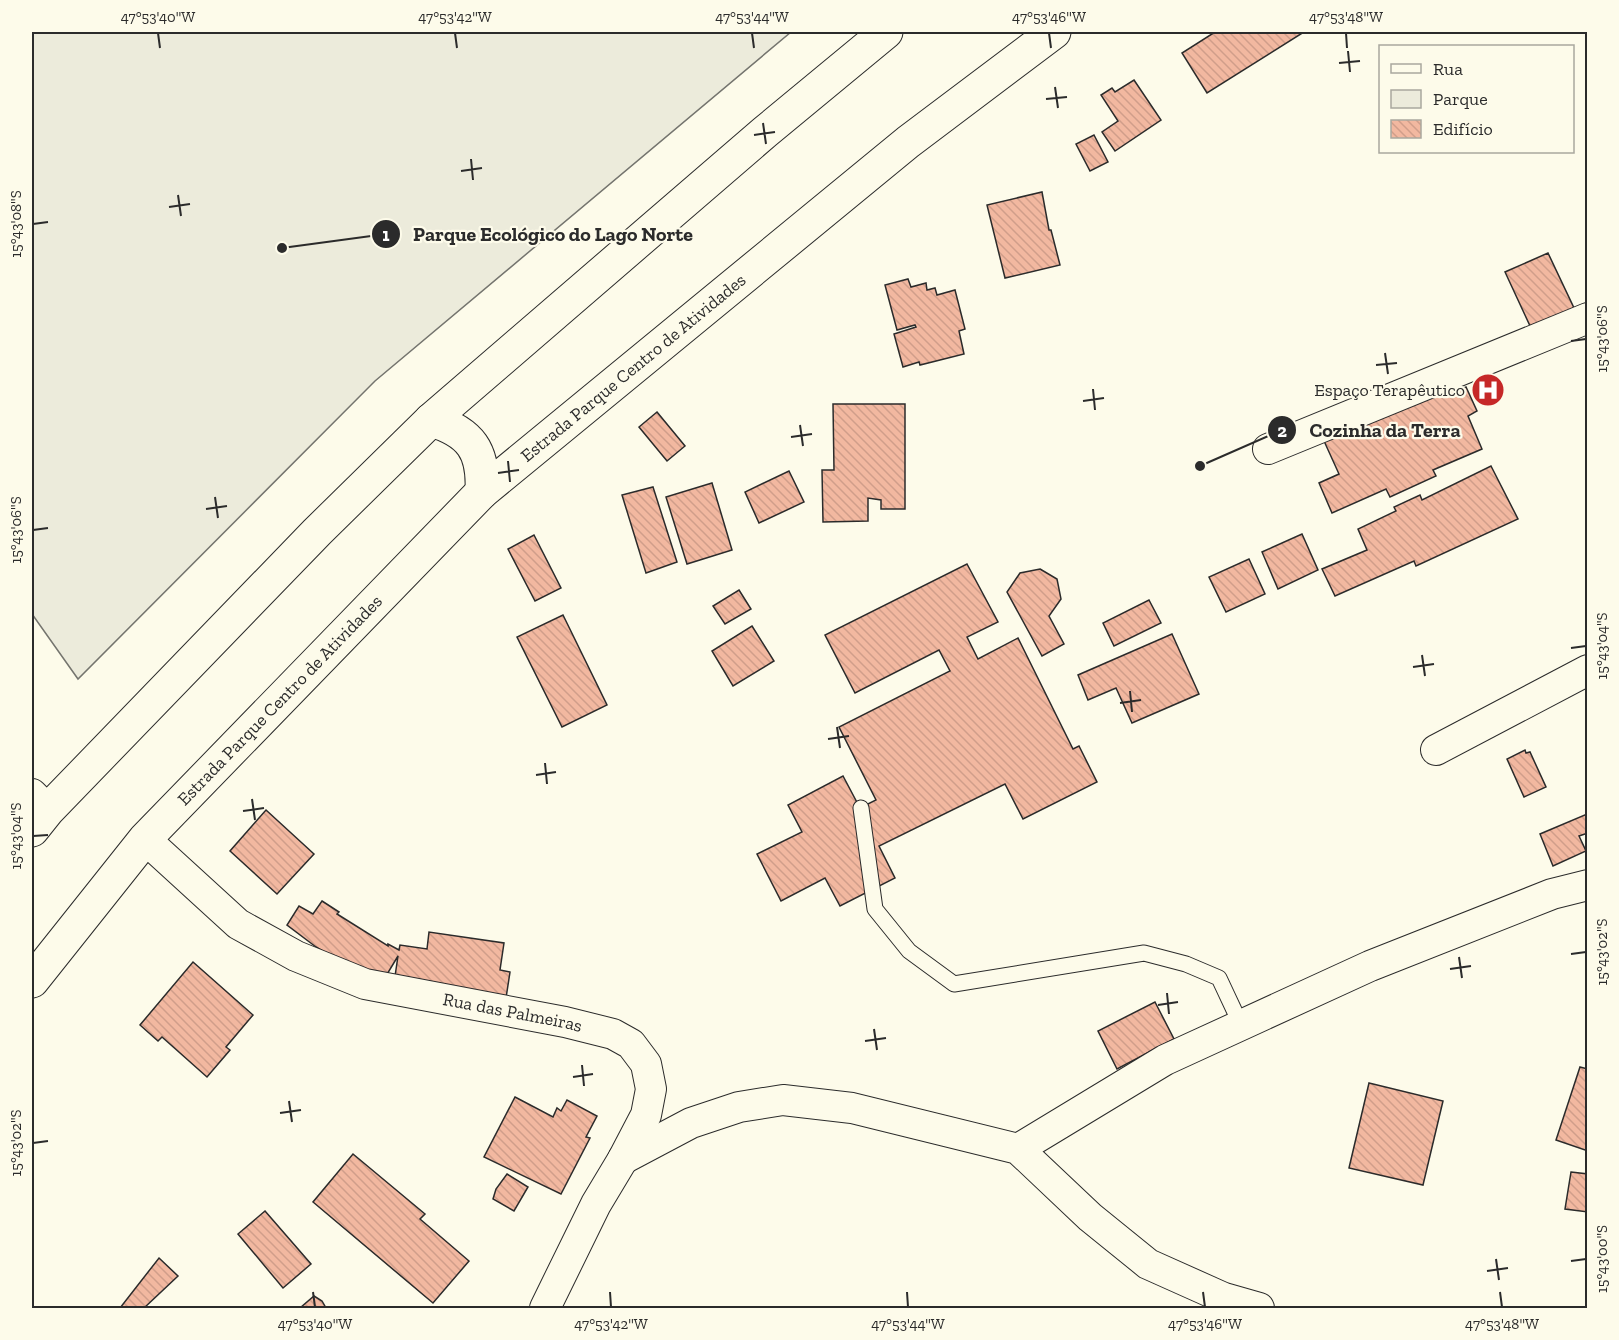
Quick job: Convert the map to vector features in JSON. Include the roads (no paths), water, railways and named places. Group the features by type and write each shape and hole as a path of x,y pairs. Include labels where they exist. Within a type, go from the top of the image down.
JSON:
{"main road":[{"path":"37,812 432,420 756,140 886,32"},
{"name":"Estrada Parque Centro de Atividades","path":"32,981 145,838 482,492 908,142 1054,32"},
{"path":"432,420 450,426 466,438 478,453 483,473 482,492"}],"street":[{"path":"1268,449 1587,318"},
{"path":"1436,750 1587,670"},
{"name":"Rua das Palmeiras","path":"145,838 238,924 296,956 365,984 565,1022 613,1034 631,1044 646,1064 651,1089 646,1115 596,1204 545,1308"},
{"path":"1018,1149 1165,1060 1240,1025 1370,966 1552,894 1587,885"},
{"path":"623,1159 691,1123 739,1107 783,1100 852,1108 1018,1149 1090,1217 1148,1264 1224,1298 1259,1308"}],"lane":[{"path":"861,808 875,909 909,951 954,984 1144,953 1186,964 1219,978 1240,1025"}],"place":[{"name":"Parque Ecológico do Lago Norte","path":"282,248"},
{"name":"Espaço Terapêutico","path":"1488,390"},
{"name":"Cozinha da Terra","path":"1200,466"}]}
